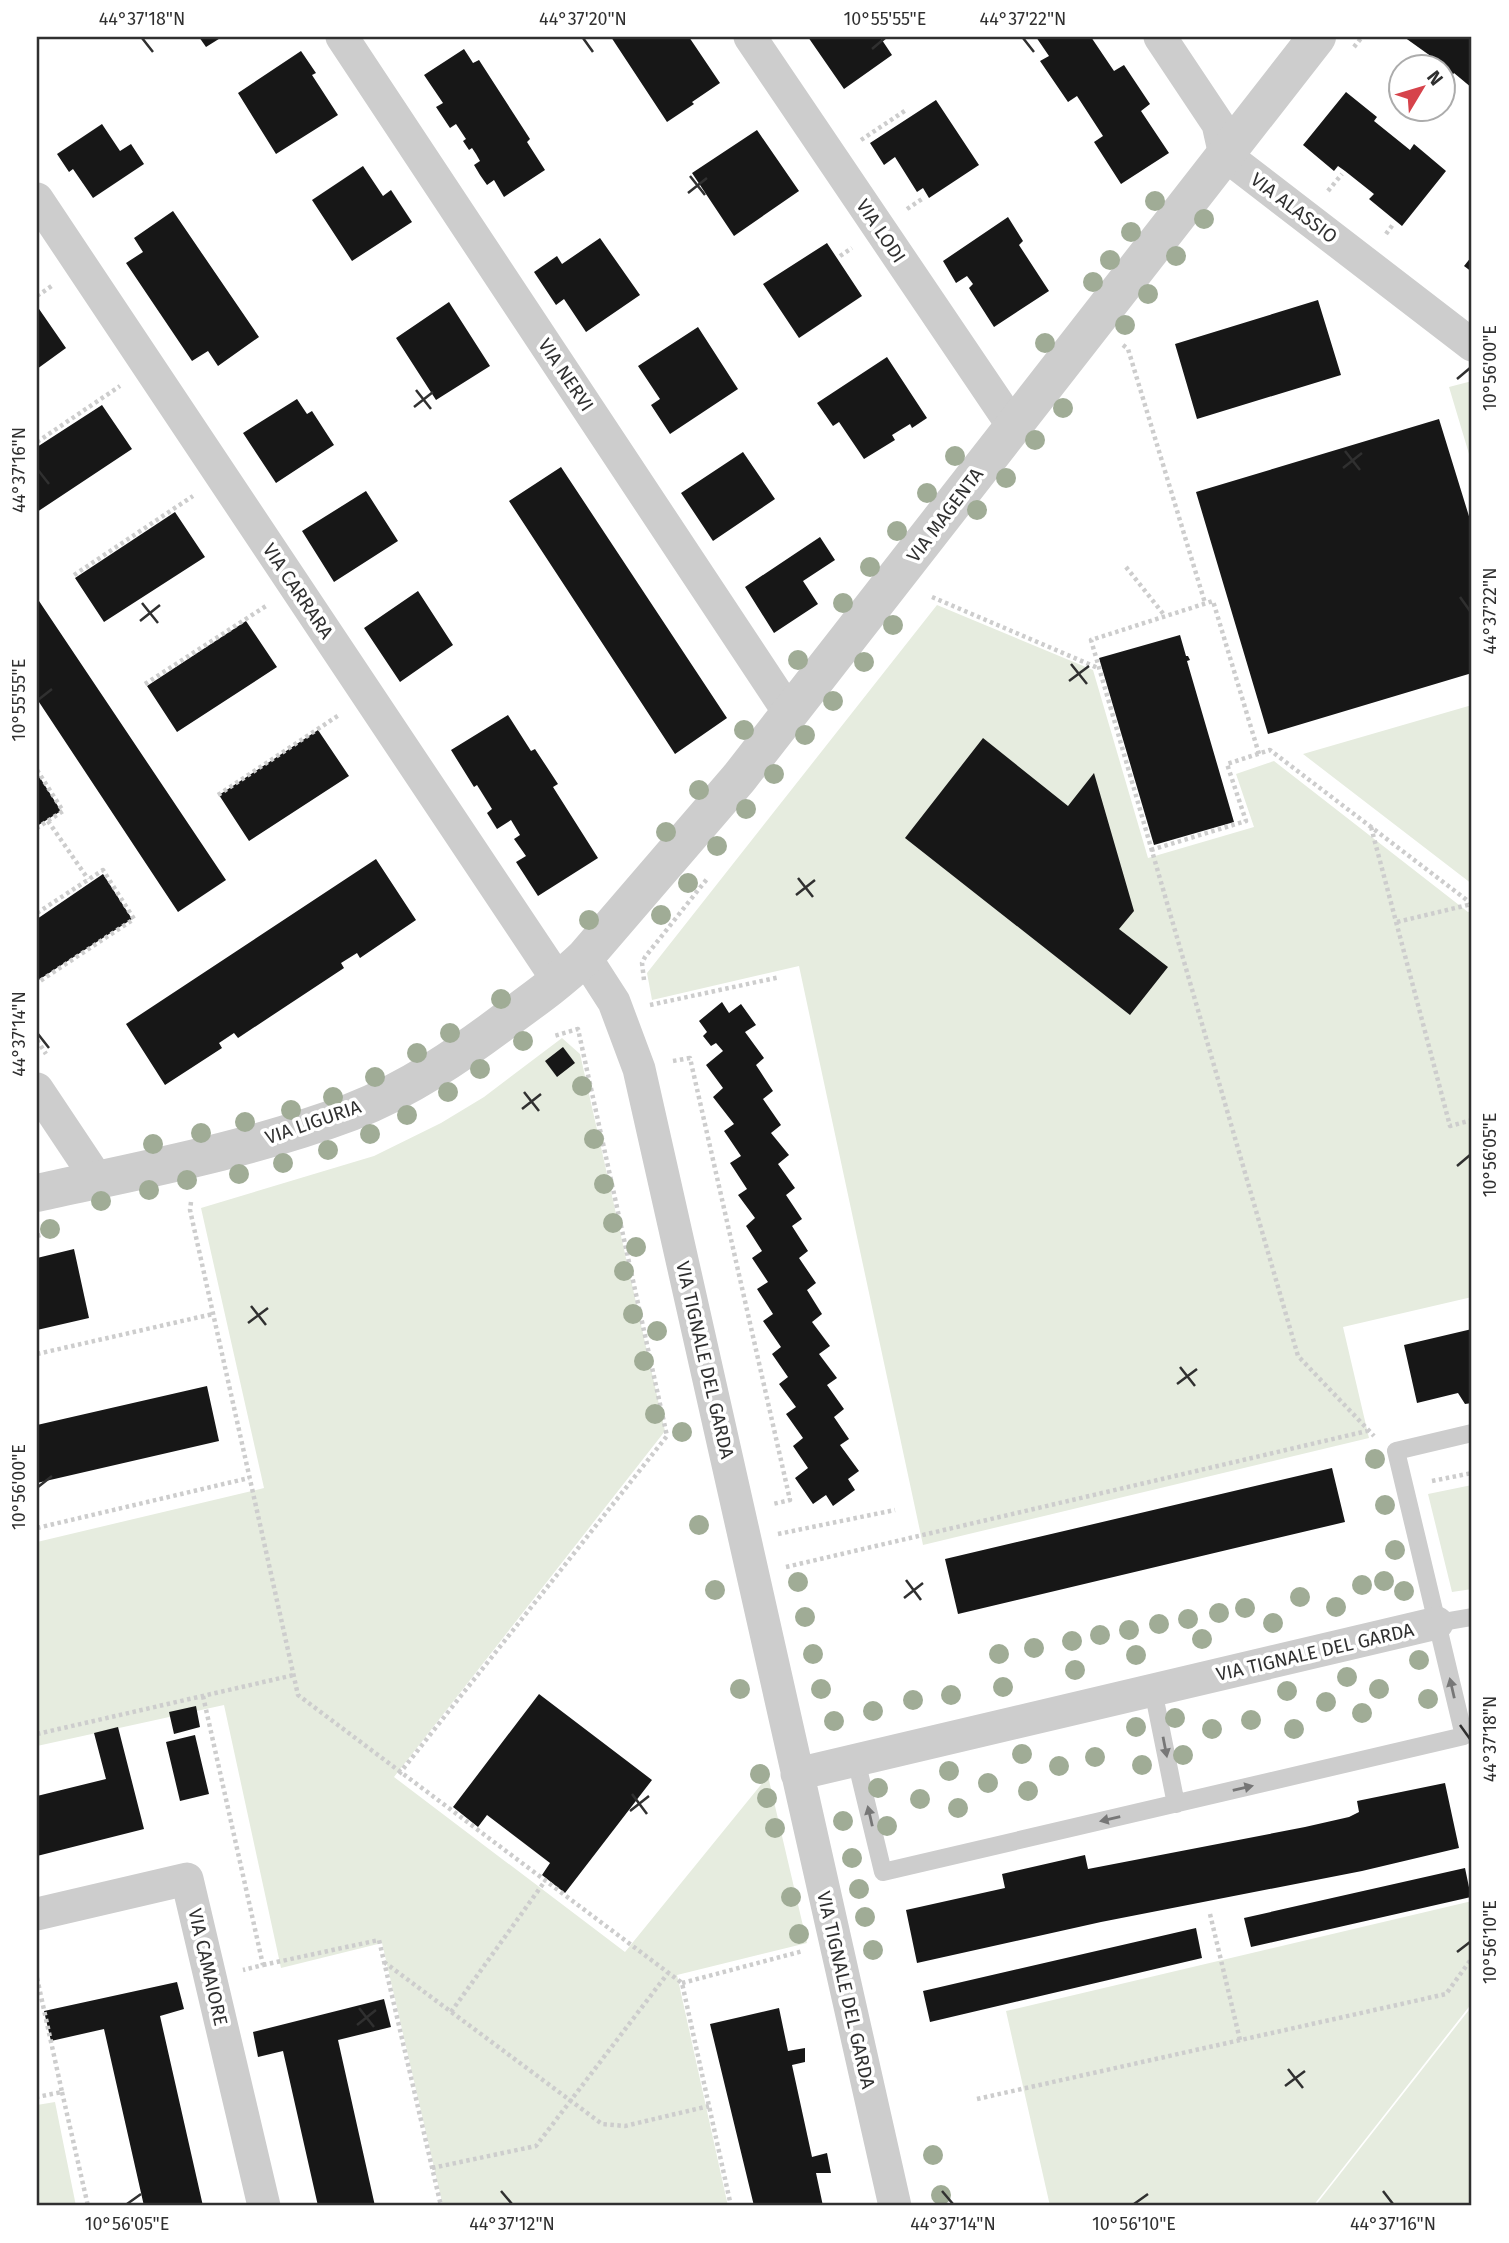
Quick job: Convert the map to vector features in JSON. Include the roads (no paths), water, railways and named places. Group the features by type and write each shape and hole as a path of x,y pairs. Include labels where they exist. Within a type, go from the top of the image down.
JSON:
{"street":[{"name":"VIA NERVI","path":"342,37 790,714"},
{"name":"VIA LODI","path":"750,37 1013,426"},
{"path":"1160,37 1218,124 1225,155"},
{"name":"VIA MAGENTA","path":"572,970 739,778 1225,155 1332,46"},
{"name":"VIA ALASSIO","path":"1225,155 1472,345"},
{"name":"VIA CARRARA","path":"37,199 572,970"},
{"name":"VIA LIGURIA","path":"37,1193 284,1135 353,1111 415,1081 468,1049 572,970"},
{"name":"VIA TIGNALE DEL GARDA","path":"572,970 614,1002 639,1069 895,2206"},
{"path":"37,1089 97,1180"},
{"name":"VIA TIGNALE DEL GARDA","path":"797,1774 1437,1623"},
{"name":"VIA CAMAIORE","path":"37,1914 187,1879 264,2206"}],"lane":[{"name":"VIA TIGNALE DEL GARDA","path":"856,1760 883,1872 1464,1736 1396,1451 1472,1433"},
{"name":"VIA TIGNALE DEL GARDA","path":"1437,1623 1472,1617"},
{"path":"1153,1690 1176,1804"}]}
